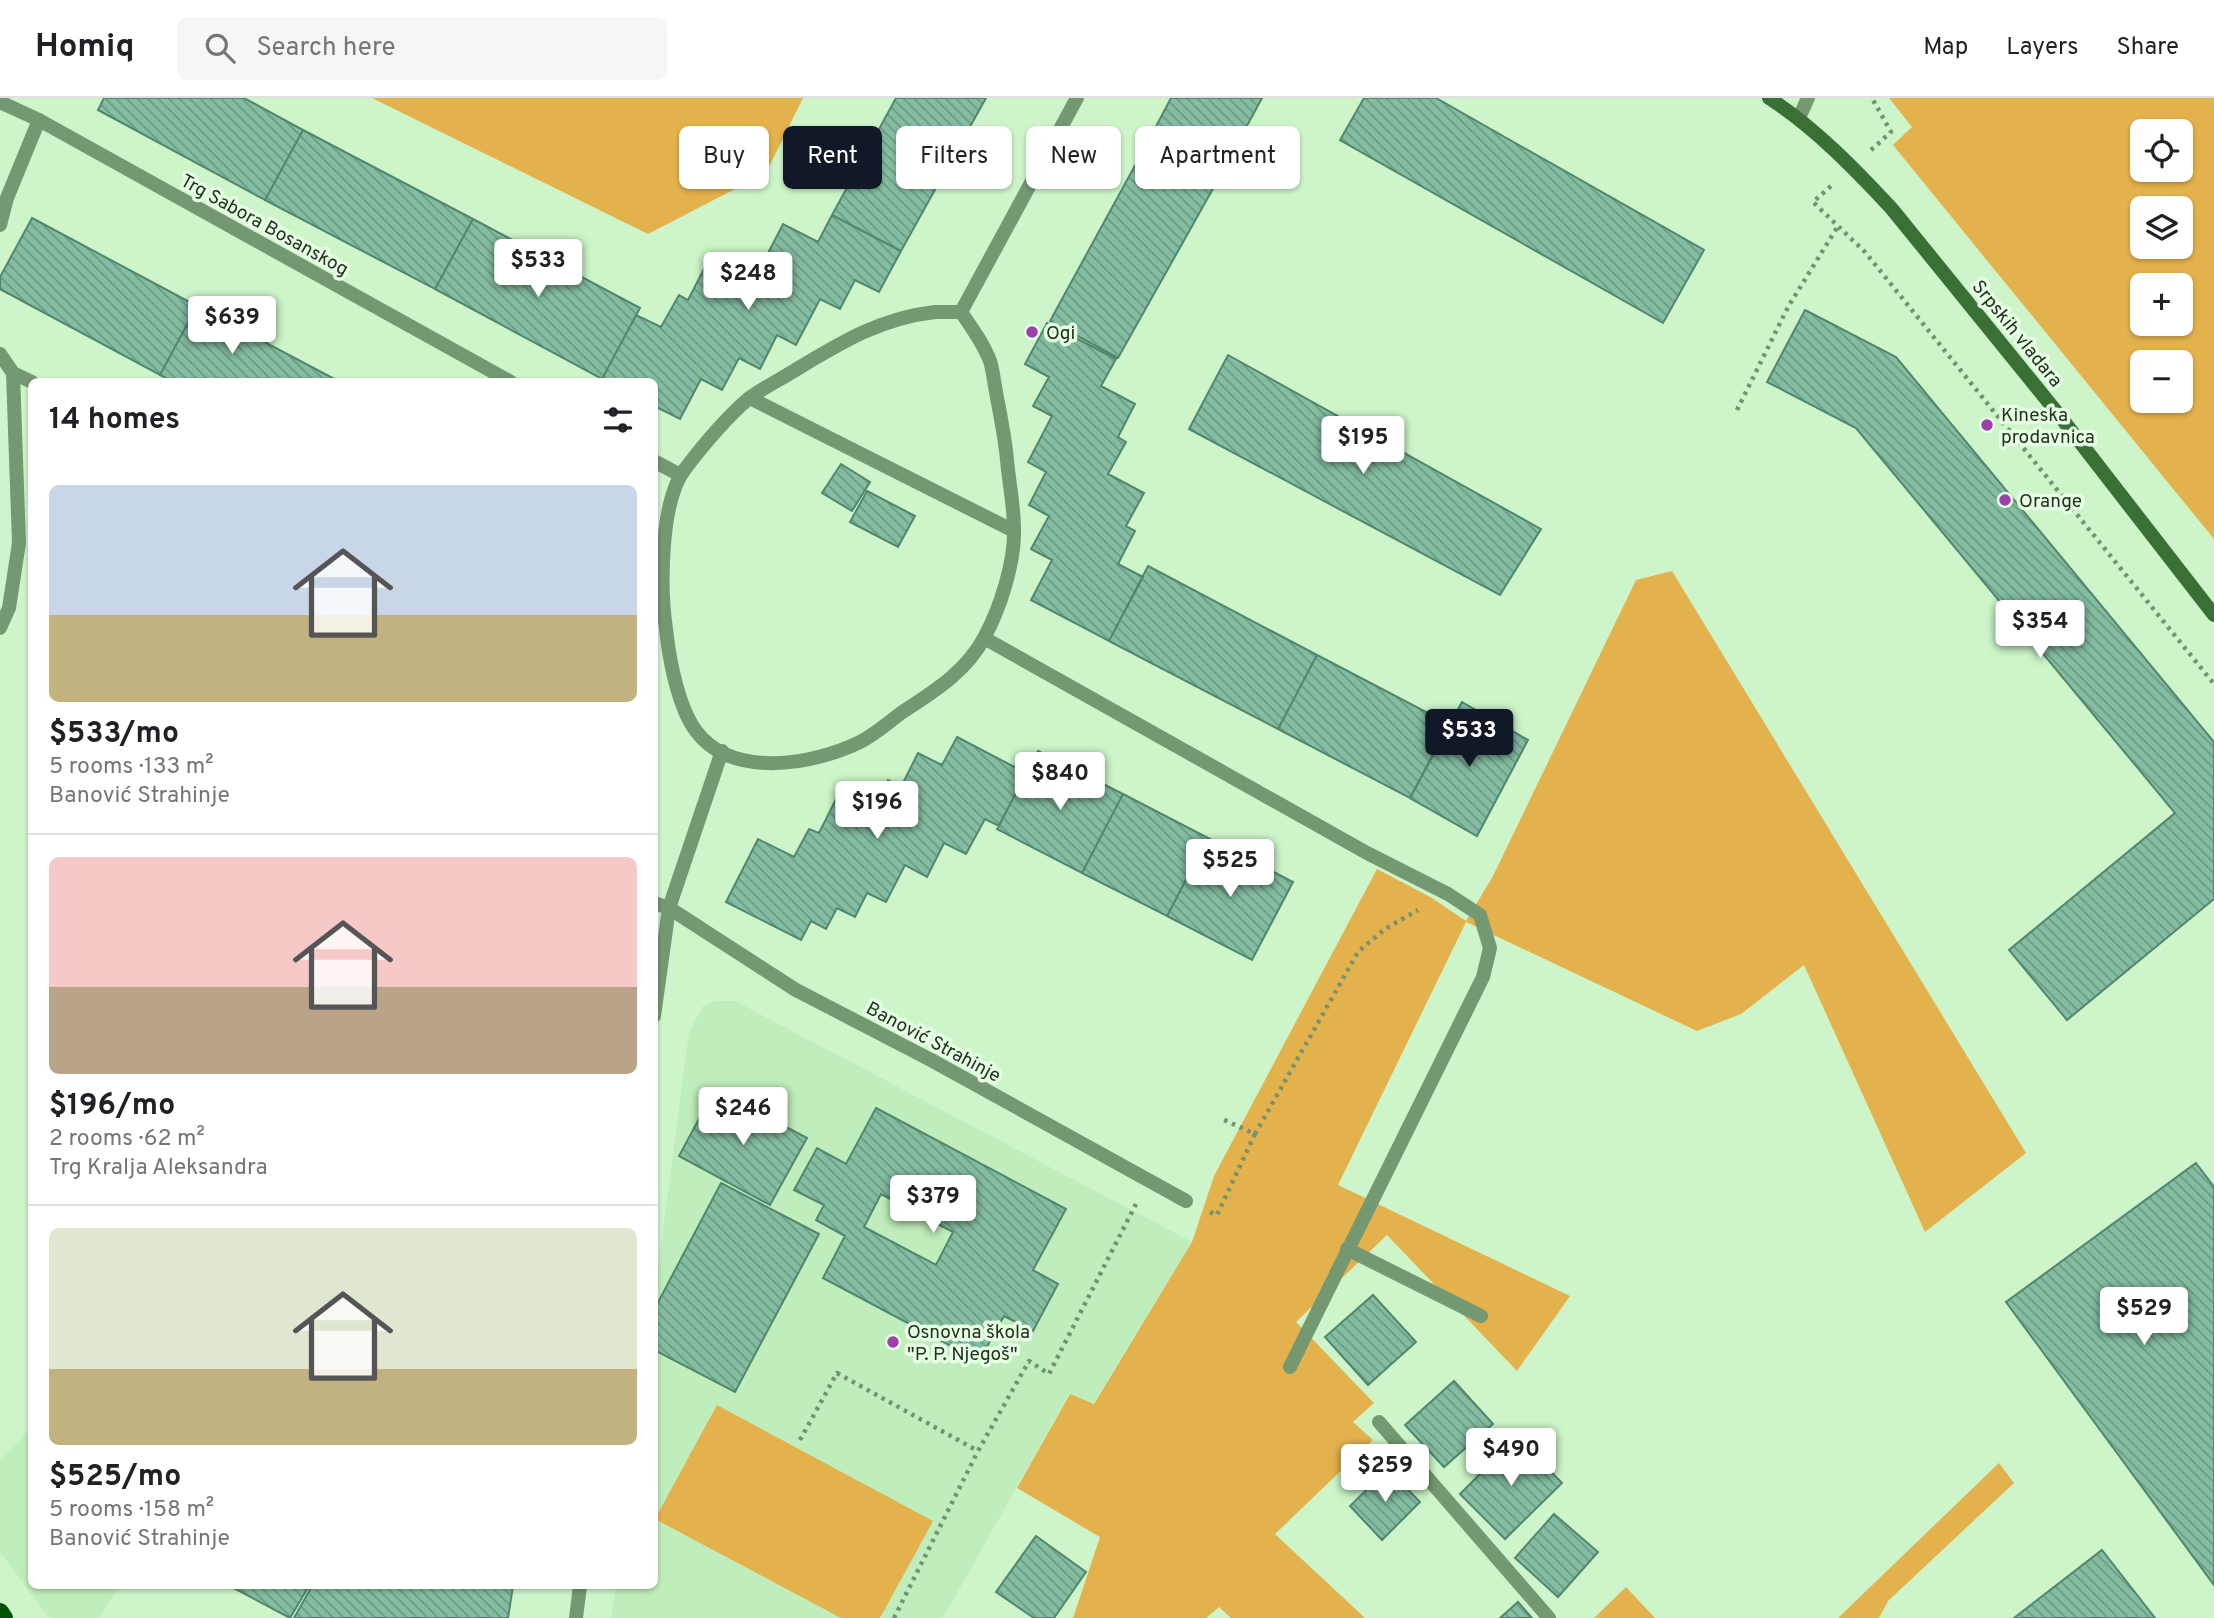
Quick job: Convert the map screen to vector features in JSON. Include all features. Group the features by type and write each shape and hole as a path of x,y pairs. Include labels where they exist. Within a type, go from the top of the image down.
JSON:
{"main road":[{"path":"0,1612 4,1618"}],"street":[{"path":"961,312 1077,98"},
{"name":"Srpskih vladara","path":"1769,98 1799,118 1892,209 2059,415 2214,615"},
{"path":"1799,118 1808,98"},
{"name":"Trg Sabora Bosanskog","path":"0,102 38,120 504,378"},
{"path":"0,225 7,198 38,120"},
{"path":"961,312 979,338 990,362 1005,439 1014,531 1006,585 984,638 960,671 861,742 820,756 780,764 752,763 722,751 707,742 695,730 680,696 670,662 664,616 665,523 670,498 680,475 710,437 750,398 847,338 909,315 961,312"},
{"path":"0,354 13,373 28,380"},
{"path":"0,628 9,608 19,543 13,373"},
{"path":"750,398 1014,531"},
{"path":"658,463 680,475"},
{"path":"984,638 1367,853 1448,894 1480,915 1490,948 1483,977 1290,1367"},
{"path":"658,961 662,906 722,751"},
{"name":"Banović Strahinje","path":"662,906 796,990 931,1060 1186,1201"},
{"path":"1347,1250 1481,1316"},
{"path":"1379,1422 1549,1618"},
{"path":"576,1618 580,1589"}],"path":[{"path":"1871,98 1891,132 1813,202 1865,252 2214,684"},
{"path":"1737,410 1788,307 1838,226"},
{"path":"1186,1201 1217,1215 1255,1134 1358,952 1385,929 1448,894"},
{"path":"1220,1118 1255,1134"},
{"path":"894,1618 978,1451 1029,1361 1049,1374 1148,1181"},
{"path":"800,1440 837,1373 978,1451"}],"shaded area":[{"path":"372,98 803,98 789,126 783,126 783,139 769,167 769,126 679,126 679,189 735,189 648,234"},
{"path":"1889,98 2214,98 2214,539 1893,145 1912,127"},
{"path":"1672,571 2026,1153 1925,1232 1804,965 1741,1014 1697,1031 1466,922 1338,1185 1570,1296 1517,1371 1387,1235 1296,1322 1374,1403 1353,1422 1373,1440 1275,1534 1365,1618 1231,1618 1219,1607 1206,1618 1073,1618 1100,1537 1017,1488 1070,1394 1094,1404 1192,1242 1214,1176 1377,869 1432,898 1466,921 1493,876 1636,580"},
{"name":"Osnovna škola \"P. P. Njegoš\"","path":"715,1001 735,1001 1192,1242 1093,1404 1069,1394 943,1618 611,1618 616,1589 658,1589 658,1268 689,1033 703,1006"},
{"path":"717,1405 933,1521 880,1618 841,1618 658,1521 658,1513"},
{"path":"28,1432 28,1589 117,1589 99,1618 49,1618 0,1552 0,1459"},
{"path":"1999,1463 2014,1483 1888,1601 1879,1618 1838,1618"},
{"path":"1626,1587 1655,1618 1594,1618"}],"building":[{"path":"104,98 244,98 303,130 265,200 98,110"},
{"path":"896,98 986,98 970,126 896,126 896,189 935,189 901,251 832,215 846,189 882,189 881,126"},
{"path":"1171,98 1262,98 1247,126 1156,126"},
{"path":"1364,98 1436,98 1704,250 1663,323 1340,140"},
{"path":"303,130 473,219 435,289 265,200"},
{"path":"1135,165 1135,189 1213,189 1118,358 1050,321"},
{"path":"832,215 901,251 879,292 855,280 840,309 820,299 796,345 777,335 760,369 739,358 722,390 701,379 680,419 658,408 658,378 603,378 636,315 661,327 679,295 688,300 705,267 741,286 758,253 766,257 783,224 818,242"},
{"path":"32,218 197,306 160,375 0,289 0,277"},
{"path":"473,219 640,308 600,378 435,289"},
{"path":"197,306 332,378 166,378 160,375"},
{"path":"1805,310 1896,357 2214,742 2214,899 2067,1020 2009,950 2175,813 1856,428 1767,382"},
{"path":"1047,323 1116,359 1101,386 1135,404 1118,437 1126,442 1108,474 1144,493 1126,526 1135,531 1118,564 1143,577 1109,641 1031,600 1052,560 1031,549 1049,516 1029,505 1046,472 1028,462 1052,416 1033,406 1049,377 1025,364"},
{"path":"1228,355 1541,529 1500,595 1189,429"},
{"path":"841,464 870,482 852,511 822,493"},
{"path":"867,491 915,516 898,547 850,522"},
{"path":"1148,566 1317,655 1278,729 1109,641"},
{"path":"1317,655 1449,724 1410,798 1278,729"},
{"path":"1462,702 1528,740 1477,836 1410,798"},
{"path":"957,737 1026,773 999,826 985,819 966,854 944,843 927,877 905,865 886,902 867,893 855,917 837,908 826,929 811,921 801,940 726,902 758,839 794,857 809,829 819,833 836,799 869,816 888,780 901,787 918,753 942,765"},
{"path":"1038,751 1123,794 1082,873 997,829"},
{"path":"1123,794 1208,838 1167,916 1082,873"},
{"path":"1208,838 1293,882 1252,960 1167,916"},
{"path":"715,1089 807,1138 770,1205 679,1156"},
{"name":"Osnovna škola \"P. P. Njegoš\"","path":"876,1108 1066,1209 1033,1270 1058,1284 1033,1331 1004,1316 979,1361 823,1278 845,1236 816,1220 824,1205 794,1190 817,1148 846,1164","holes":["881,1194 953,1232 936,1265 864,1227"]},
{"path":"2196,1163 2214,1187 2214,1585 2006,1302"},
{"path":"721,1183 819,1234 735,1392 658,1352 658,1302"},
{"path":"1373,1295 1416,1342 1368,1385 1325,1337"},
{"path":"1454,1381 1493,1424 1444,1467 1405,1425"},
{"path":"1517,1437 1562,1483 1505,1539 1460,1494"},
{"path":"1388,1469 1420,1502 1382,1540 1350,1506"},
{"path":"1554,1514 1598,1552 1558,1597 1515,1558"},
{"path":"1036,1536 1086,1572 1054,1618 1034,1618 996,1592"},
{"path":"2102,1550 2155,1618 2014,1618"},
{"path":"236,1589 307,1589 290,1618"},
{"path":"310,1589 513,1589 508,1618 294,1618"},
{"path":"1518,1602 1532,1618 1500,1618"}],"place":[{"name":"Ogi","path":"1032,332"},
{"name":"Kineska prodavnica","path":"1987,425"},
{"name":"Orange","path":"2005,500"},
{"name":"Osnovna škola \"P. P. Njegoš\"","path":"893,1342"}]}
